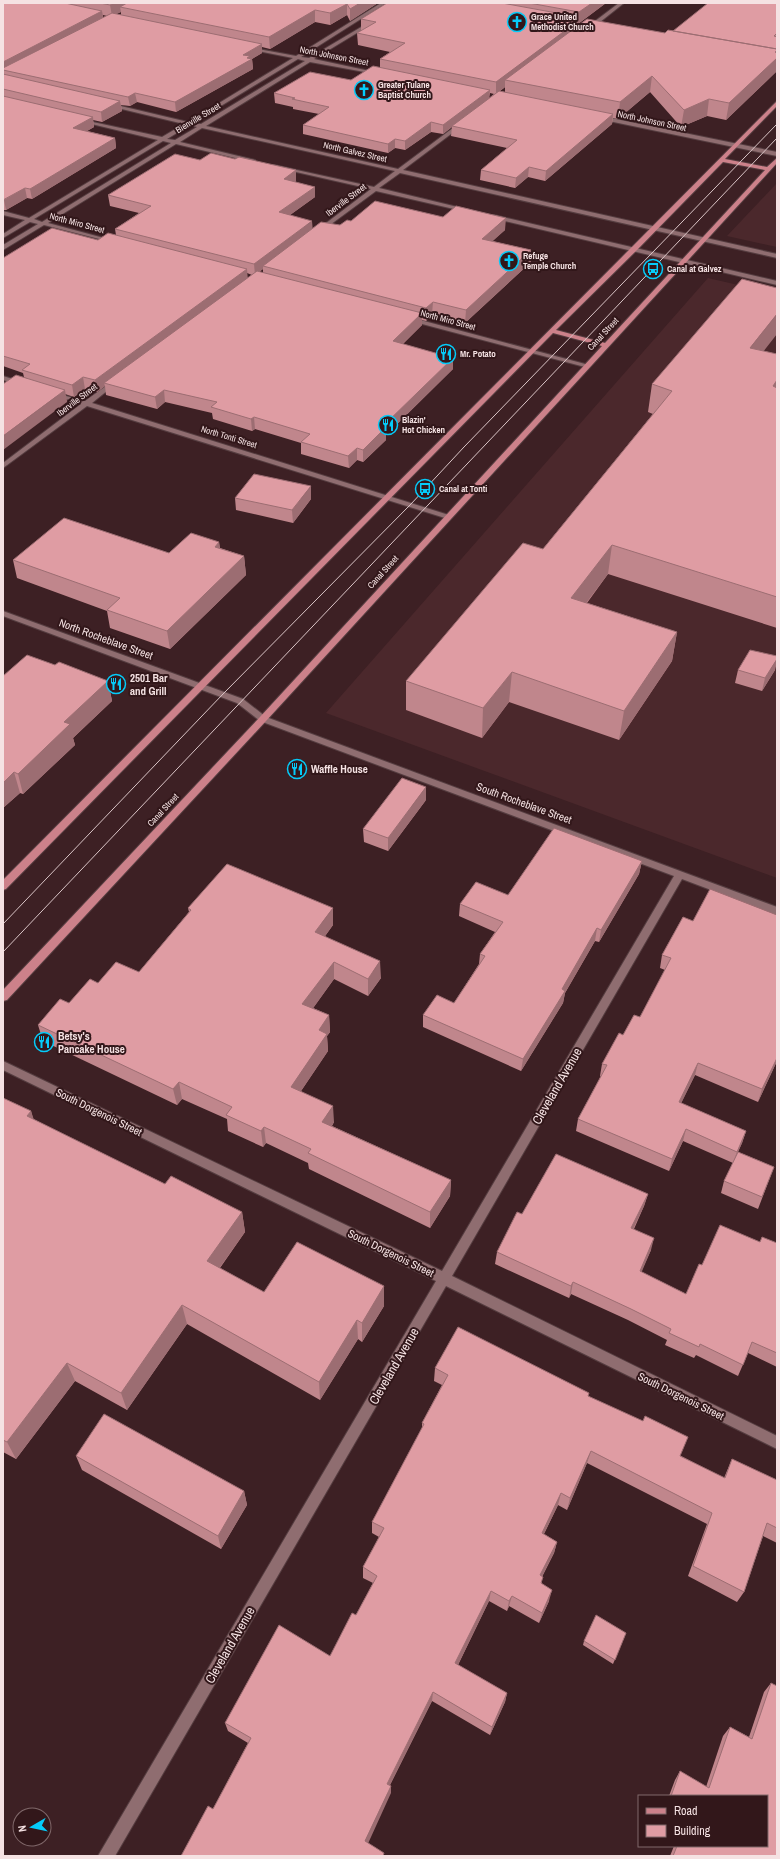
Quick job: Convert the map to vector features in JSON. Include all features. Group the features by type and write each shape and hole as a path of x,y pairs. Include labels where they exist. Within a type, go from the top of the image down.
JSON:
{"main road":[{"path":"3,886 531,351 635,249 777,103"},
{"path":"722,160 768,169"},
{"name":"Canal Street","path":"3,996 263,719 448,516 777,160"},
{"path":"552,331 605,346"}],"street":[{"name":"Bienville Street","path":"3,236 298,58 384,3"},
{"path":"582,33 622,3"},
{"name":"Bienville Street","path":"3,248 375,19"},
{"path":"580,27 596,30"},
{"name":"North Johnson Street","path":"244,47 388,75"},
{"name":"North Galvez Street","path":"104,104 777,256"},
{"path":"73,118 257,161"},
{"name":"North Johnson Street","path":"596,118 777,154"},
{"name":"Iberville Street","path":"311,238 467,120"},
{"path":"272,165 473,212"},
{"name":"North Miro Street","path":"3,213 117,243"},
{"path":"489,215 777,283"},
{"name":"North Miro Street","path":"401,317 587,366"},
{"name":"Iberville Street","path":"3,466 124,376"},
{"path":"3,378 26,385"},
{"name":"North Tonti Street","path":"48,392 448,516"},
{"name":"North Rocheblave Street","path":"3,613 240,701 263,719"},
{"name":"South Rocheblave Street","path":"263,719 777,911"},
{"name":"Cleveland Avenue","path":"106,1856 680,875"},
{"name":"South Dorgenois Street","path":"3,1066 445,1279 777,1443"}],"shaded area":[{"path":"777,183 777,247 727,236"},
{"path":"708,278 777,294 777,878 326,713"}],"building":[{"path":"4,3 65,3 102,11 3,62"},
{"path":"100,3 114,3 110,5"},
{"path":"127,3 360,3 350,9 347,4 330,13 315,10 269,37 120,7"},
{"path":"387,3 502,3 573,16 569,19 578,21 496,82 380,59 405,43 357,33 376,22 361,19"},
{"path":"529,3 592,3 579,12"},
{"path":"708,3 777,3 777,33 774,36 777,37 777,49 673,31"},
{"path":"112,13 262,44 243,55 250,56 247,58 252,59 175,102 135,93 128,97 3,70 3,68"},
{"path":"587,19 665,33 668,30 777,49 775,52 777,53 777,58 729,103 709,99 684,110 652,76 620,102 505,80"},
{"path":"373,66 490,90 443,125 431,122 405,141 395,139 388,144 303,125 329,107 292,99 295,98 274,93 310,72 351,80"},
{"path":"3,74 120,101 101,112 3,89"},
{"path":"499,91 613,114 546,171 529,167 516,178 481,170 517,140 452,126"},
{"path":"3,96 93,117 73,128 115,138 30,189 25,188 3,200"},
{"path":"211,153 235,159 239,157 296,170 284,179 315,187 279,212 312,221 254,264 115,229 151,206 108,195 175,154 200,160"},
{"path":"375,201 443,217 456,206 506,218 482,239 531,250 466,310 433,302 426,308 263,266 321,222 340,225 347,220 351,221"},
{"path":"52,228 98,240 108,233 247,269 95,380 83,377 72,385 22,370 30,364 3,356 3,258"},
{"path":"257,271 422,313 393,341 453,358 383,426 386,427 363,450 357,448 348,456 301,442 310,434 254,417 251,419 211,407 217,402 164,390 155,397 104,383"},
{"path":"742,279 777,288 777,314 750,348 777,354 777,380 773,386 777,388 777,597 612,545 571,598 677,632 624,711 512,672 483,708 406,681 523,543 543,549 672,391 652,384"},
{"path":"16,375 65,390 3,436 3,384"},
{"path":"254,474 311,486 292,510 235,498"},
{"path":"64,518 169,553 191,533 219,542 215,547 244,556 167,631 107,610 120,598 13,560"},
{"path":"750,650 777,656 777,659 765,678 738,670"},
{"path":"27,655 55,665 59,662 108,681 64,722 70,724 18,774 14,772 3,783 3,676"},
{"path":"402,778 426,787 388,838 363,829"},
{"path":"554,828 642,861 601,930 597,928 562,989 565,991 523,1059 423,1015 437,995 454,1003 485,956 480,954 503,922 460,904 476,882 508,895"},
{"path":"227,864 333,908 315,932 380,961 368,979 334,962 302,1004 329,1015 319,1030 327,1034 291,1087 333,1106 322,1122 451,1180 430,1212 308,1153 311,1149 264,1127 261,1131 226,1115 232,1107 179,1082 173,1089 38,1025 60,999 69,1003 90,979 98,983 116,962 139,972 191,910 188,908"},
{"path":"710,889 777,915 777,1058 762,1089 698,1063 679,1102 746,1131 737,1152 686,1129 672,1159 578,1119 607,1065 602,1064 619,1033 623,1035 634,1015 640,1017 671,958 662,955 683,917 693,921"},
{"path":"3,1098 31,1111 27,1116 165,1184 171,1176 242,1212 207,1261 264,1292 297,1242 384,1286 362,1323 357,1320 319,1382 182,1305 121,1393 67,1363 7,1442 3,1440"},
{"path":"738,1152 774,1167 762,1197 724,1181"},
{"path":"556,1154 648,1194 631,1228 654,1238 640,1271 686,1294 699,1264 702,1265 720,1225 760,1242 762,1237 777,1243 777,1353 752,1342 743,1365 700,1344 699,1347 669,1333 671,1329 573,1282 571,1286 497,1252 517,1212 522,1214"},
{"path":"458,1327 589,1393 588,1396 643,1421 645,1416 688,1437 680,1456 725,1478 732,1459 777,1480 777,1528 767,1523 744,1592 693,1566 712,1513 591,1451 570,1498 561,1493 542,1533 557,1542 540,1575 543,1577 541,1583 552,1590 542,1613 512,1596 509,1601 491,1591 455,1663 507,1693 492,1727 433,1692 387,1784 391,1786 365,1841 384,1853 383,1856 181,1856 208,1806 213,1809 251,1738 225,1723 279,1625 330,1656 352,1613 356,1615 377,1576 363,1567 384,1528 372,1522 448,1375 435,1368"},
{"path":"104,1414 244,1491 218,1536 76,1456"},
{"path":"596,1615 626,1633 615,1660 584,1641"},
{"path":"771,1683 777,1686 777,1856 673,1856 677,1847 768,1847 768,1795 671,1795 680,1771 709,1788 730,1727 752,1739"}],"tram line":[{"path":"3,924 223,694 411,504 464,447 777,124"},
{"path":"3,952 777,138"}],"place":[{"name":"Grace United Methodist Church","path":"517,22"},
{"name":"Greater Tulane Baptist Church","path":"364,90"},
{"name":"Refuge Temple Church","path":"509,261"},
{"name":"Canal at Galvez","path":"653,269"},
{"name":"Mr. Potato","path":"446,354"},
{"name":"Blazin' Hot Chicken","path":"388,425"},
{"name":"Canal at Tonti","path":"425,489"},
{"name":"2501 Bar and Grill","path":"116,684"},
{"name":"Waffle House","path":"297,769"},
{"name":"Betsy's Pancake House","path":"44,1042"}]}
